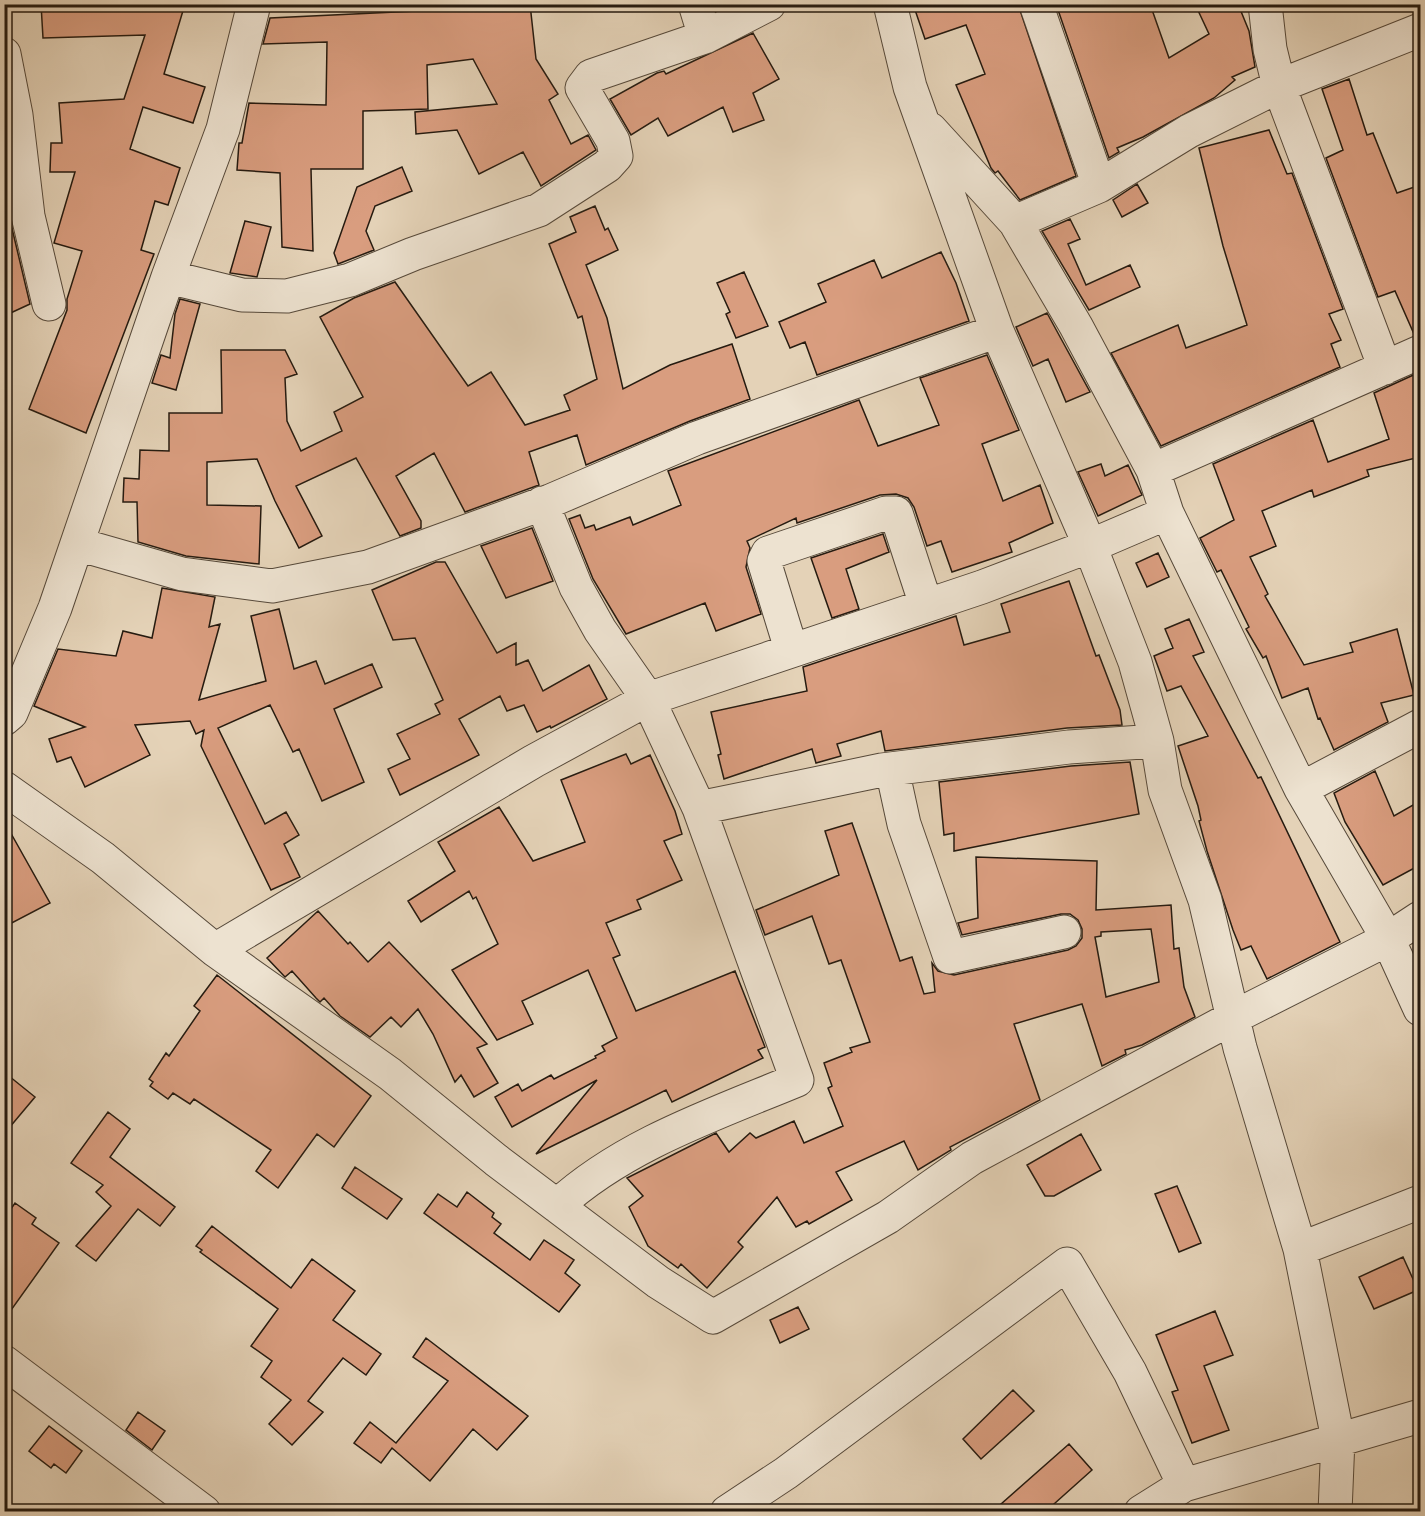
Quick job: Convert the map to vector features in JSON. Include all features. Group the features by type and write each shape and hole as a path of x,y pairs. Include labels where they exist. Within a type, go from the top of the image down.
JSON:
{"street":[{"path":"4,718 11,713 55,608 168,277 223,129 254,4"},
{"path":"695,4 705,37"},
{"path":"168,277 242,295 287,296 350,280 413,254 539,210 608,166 616,156 614,141 582,88 591,76 705,37 769,4"},
{"path":"890,4 910,87 998,331 1090,546 1135,662 1157,741 1165,790 1205,900 1240,1048 1300,1249 1338,1439 1335,1512"},
{"path":"1036,4 1099,186"},
{"path":"1265,4 1269,49 1279,86 1385,368"},
{"path":"1015,222 1099,186 1190,131 1279,86 1420,30"},
{"path":"4,54 16,115 28,216 49,304"},
{"path":"921,119 1015,222 1076,326 1153,470 1167,513 1300,789 1388,939 1420,1009"},
{"path":"77,544 182,574 272,586 368,567 542,503 697,438 998,331"},
{"path":"1153,470 1420,352"},
{"path":"542,503 576,587 600,630 648,699 699,807 797,1080 707,1117 619,1161 572,1192 557,1206"},
{"path":"791,649 764,561 768,553 886,513 896,513 926,605"},
{"path":"215,950 534,761 648,699 926,605 1090,546 1167,513"},
{"path":"1300,789 1420,726"},
{"path":"699,807 892,770 1069,747 1157,741"},
{"path":"892,770 904,824 950,957 1064,932"},
{"path":"4,788 103,858 215,950 390,1074 557,1206 658,1282 713,1317 888,1217 972,1158 1234,1017 1388,939 1420,918"},
{"path":"1300,1249 1420,1202"},
{"path":"727,1512 786,1473 1067,1264 1130,1372 1184,1485"},
{"path":"4,1362 204,1512"},
{"path":"1141,1512 1184,1485 1420,1416"}],"building":[{"path":"41,4 66,4 66,7 185,4 164,74 205,87 193,123 143,107 130,149 180,168 168,205 155,201 141,250 154,254 86,433 29,409 67,310 67,299 82,251 54,243 75,172 50,172 51,143 62,143 59,103 124,99 145,35 43,38"},
{"path":"434,4 530,4 536,59 558,94 549,100 571,144 588,135 596,150 541,186 523,152 479,174 457,130 416,134 415,112 497,104 473,59 427,65 428,109 363,111 363,169 311,169 313,251 282,247 280,173 237,170 239,143 242,143 249,103 326,105 327,42 263,44 270,18 437,10"},
{"path":"913,4 1018,4 1076,176 1020,200 998,171 995,173 991,168 956,85 985,74 966,25 925,39"},
{"path":"1056,4 1150,4 1169,58 1209,34 1195,4 1238,4 1249,31 1255,67 1232,77 1235,80 1214,98 1143,137 1117,148 1119,152 1109,158"},
{"path":"753,33 779,79 753,93 764,120 733,132 723,107 668,136 658,118 631,135 610,99 657,73 664,71 666,74"},
{"path":"1349,79 1367,135 1373,133 1397,193 1420,185 1420,334 1414,334 1395,291 1378,297 1326,158 1343,150 1322,89"},
{"path":"1269,130 1287,174 1292,173 1343,309 1329,314 1341,340 1331,344 1340,367 1161,446 1111,353 1178,325 1186,348 1247,325 1223,246 1199,148"},
{"path":"402,167 412,191 375,206 366,231 374,250 338,264 334,253 357,187"},
{"path":"1137,184 1148,203 1122,217 1113,200"},
{"path":"4,196 7,196 10,220 30,304 4,316"},
{"path":"595,206 605,230 608,228 618,250 586,265 607,318 623,389 670,365 732,344 750,399 690,421 586,465 577,435 529,452 539,485 465,512 434,453 396,476 421,521 421,528 400,536 356,458 296,486 322,536 299,548 257,459 207,462 207,505 261,506 259,564 186,556 138,542 137,502 123,502 124,478 139,479 140,450 169,451 169,413 222,413 221,350 285,350 297,374 285,378 287,421 301,451 342,431 334,412 363,397 320,317 354,298 395,282 468,386 491,372 525,425 570,410 564,395 597,379 582,316 578,318 549,244 576,232 570,217"},
{"path":"1070,219 1080,239 1068,244 1086,285 1130,265 1140,287 1089,310 1042,231"},
{"path":"245,221 271,227 257,277 230,273"},
{"path":"941,252 956,283 969,321 817,375 805,342 790,348 779,322 826,302 818,284 874,260 882,278"},
{"path":"744,272 768,326 736,338 726,314 730,312 717,283"},
{"path":"180,299 200,304 176,390 152,383 161,355 170,358 175,314"},
{"path":"1047,313 1090,392 1066,402 1048,359 1033,366 1016,327"},
{"path":"987,355 1019,430 982,444 1003,501 1040,485 1053,523 1009,543 1012,552 952,572 941,541 927,546 914,507 908,498 896,494 880,495 797,523 796,518 747,541 750,548 746,567 761,614 716,631 705,603 626,634 593,579 569,519 580,515 585,528 594,525 596,530 630,517 633,525 681,505 668,471 859,400 878,446 939,425 920,378"},
{"path":"1420,372 1420,457 1367,470 1369,476 1314,497 1312,490 1262,511 1276,546 1250,557 1268,594 1265,596 1304,665 1353,652 1350,643 1397,629 1414,695 1381,703 1388,722 1334,750 1320,718 1318,719 1308,688 1282,698 1266,656 1263,658 1246,629 1249,627 1221,570 1217,572 1200,538 1234,520 1213,464 1313,420 1328,462 1389,439 1374,393"},
{"path":"1101,464 1105,476 1128,465 1142,495 1098,516 1078,472"},
{"path":"532,528 553,581 506,598 481,546"},
{"path":"883,534 889,552 846,569 859,609 832,618 811,558"},
{"path":"1158,553 1169,577 1147,587 1136,563"},
{"path":"436,562 445,562 497,653 516,643 516,665 528,660 543,691 589,665 607,699 551,728 550,726 537,732 524,705 507,711 500,696 459,719 479,755 400,795 388,769 410,759 397,734 440,714 435,704 443,700 415,638 393,640 372,590"},
{"path":"1069,581 1096,656 1099,655 1120,710 1122,725 1067,728 885,751 881,731 837,744 841,756 816,763 812,749 724,779 718,755 721,754 711,712 807,691 803,667 956,616 964,645 1010,632 1001,604"},
{"path":"162,588 215,597 209,627 220,624 199,700 266,681 251,616 279,609 294,669 316,661 325,684 372,664 382,687 334,709 364,782 322,801 299,749 293,752 270,705 218,728 265,824 286,812 299,835 284,844 300,877 271,890 201,746 204,730 196,734 190,721 135,725 150,755 85,787 71,757 57,762 49,739 85,727 34,706 58,649 116,656 123,631 152,638"},
{"path":"1189,619 1204,652 1193,656 1258,778 1261,777 1340,942 1267,979 1251,946 1241,950 1233,930 1207,851 1199,821 1201,820 1198,806 1178,746 1208,736 1181,686 1167,691 1154,656 1173,648 1165,629"},
{"path":"626,754 631,764 650,755 675,811 682,834 664,841 682,880 637,900 641,909 606,923 620,955 613,958 636,1011 735,971 765,1047 758,1050 763,1058 672,1102 666,1090 536,1154 597,1080 512,1127 495,1097 518,1084 522,1091 551,1075 554,1079 596,1058 595,1056 605,1051 602,1046 617,1038 588,970 522,1001 533,1024 497,1040 452,970 498,944 476,897 473,899 469,891 421,922 408,901 455,871 438,842 499,807 533,861 585,842 561,780"},
{"path":"1130,762 1139,814 954,851 954,833 944,835 939,782 1071,766"},
{"path":"1375,771 1394,816 1420,801 1420,865 1383,885 1345,822 1334,793"},
{"path":"4,821 50,903 4,927"},
{"path":"852,823 900,961 912,957 924,994 935,992 932,963 938,971 954,975 1068,950 1076,946 1082,938 1082,929 1078,920 1070,914 962,935 958,923 978,918 976,857 1097,861 1096,910 1171,905 1174,949 1179,948 1184,987 1195,1017 1142,1045 1125,1050 1126,1054 1102,1066 1082,1004 1014,1024 1040,1100 950,1147 951,1150 918,1170 904,1141 836,1172 852,1200 809,1224 807,1221 796,1227 777,1197 738,1242 743,1247 707,1288 681,1264 678,1268 648,1246 629,1207 643,1196 627,1178 716,1133 729,1152 750,1133 756,1138 794,1121 804,1143 843,1126 828,1088 832,1086 824,1063 852,1052 850,1048 870,1042 841,960 829,964 812,916 765,935 756,910 839,875 825,831","holes":["1151,929 1159,982 1106,997 1095,937 1101,936 1101,932"]},
{"path":"318,911 368,962 389,942 487,1044 477,1048 498,1083 474,1097 461,1075 455,1082 433,1034 418,1009 401,1027 391,1017 370,1037 340,1016 324,998 320,1002 292,971 285,977 267,958"},
{"path":"217,975 371,1096 334,1147 317,1134 278,1188 256,1171 271,1150 194,1099 190,1104 173,1093 168,1099 150,1086 153,1082 149,1079 166,1053 169,1056 200,1011 194,1006"},
{"path":"4,1072 35,1097 4,1134"},
{"path":"108,1112 130,1129 110,1157 175,1207 160,1226 138,1209 96,1261 76,1246 111,1206 96,1192 103,1185 71,1163"},
{"path":"1081,1134 1101,1170 1054,1196 1045,1196 1027,1165"},
{"path":"355,1167 402,1199 387,1219 342,1188"},
{"path":"1177,1186 1201,1243 1179,1252 1155,1194"},
{"path":"467,1192 494,1213 492,1217 501,1224 494,1233 530,1260 544,1240 574,1260 565,1273 580,1285 559,1312 424,1213 438,1194 457,1207"},
{"path":"15,1203 36,1218 32,1224 59,1243 4,1320 4,1219"},
{"path":"212,1226 291,1288 312,1259 355,1291 333,1320 381,1354 366,1375 343,1358 308,1401 323,1412 292,1445 269,1424 291,1400 261,1377 272,1361 251,1346 278,1309 200,1252 202,1250 196,1246"},
{"path":"1403,1257 1418,1290 1374,1309 1359,1277"},
{"path":"798,1307 809,1329 780,1343 770,1320"},
{"path":"1215,1311 1233,1355 1204,1366 1229,1430 1192,1443 1172,1392 1178,1390 1156,1335"},
{"path":"426,1338 528,1416 497,1450 473,1429 430,1481 392,1448 381,1463 354,1443 370,1422 396,1443 448,1381 413,1357"},
{"path":"1013,1390 1034,1411 981,1459 963,1439"},
{"path":"138,1412 165,1431 152,1450 126,1430"},
{"path":"49,1426 82,1451 66,1473 54,1464 51,1468 29,1451"},
{"path":"1069,1444 1092,1470 1045,1512 992,1512"}]}
